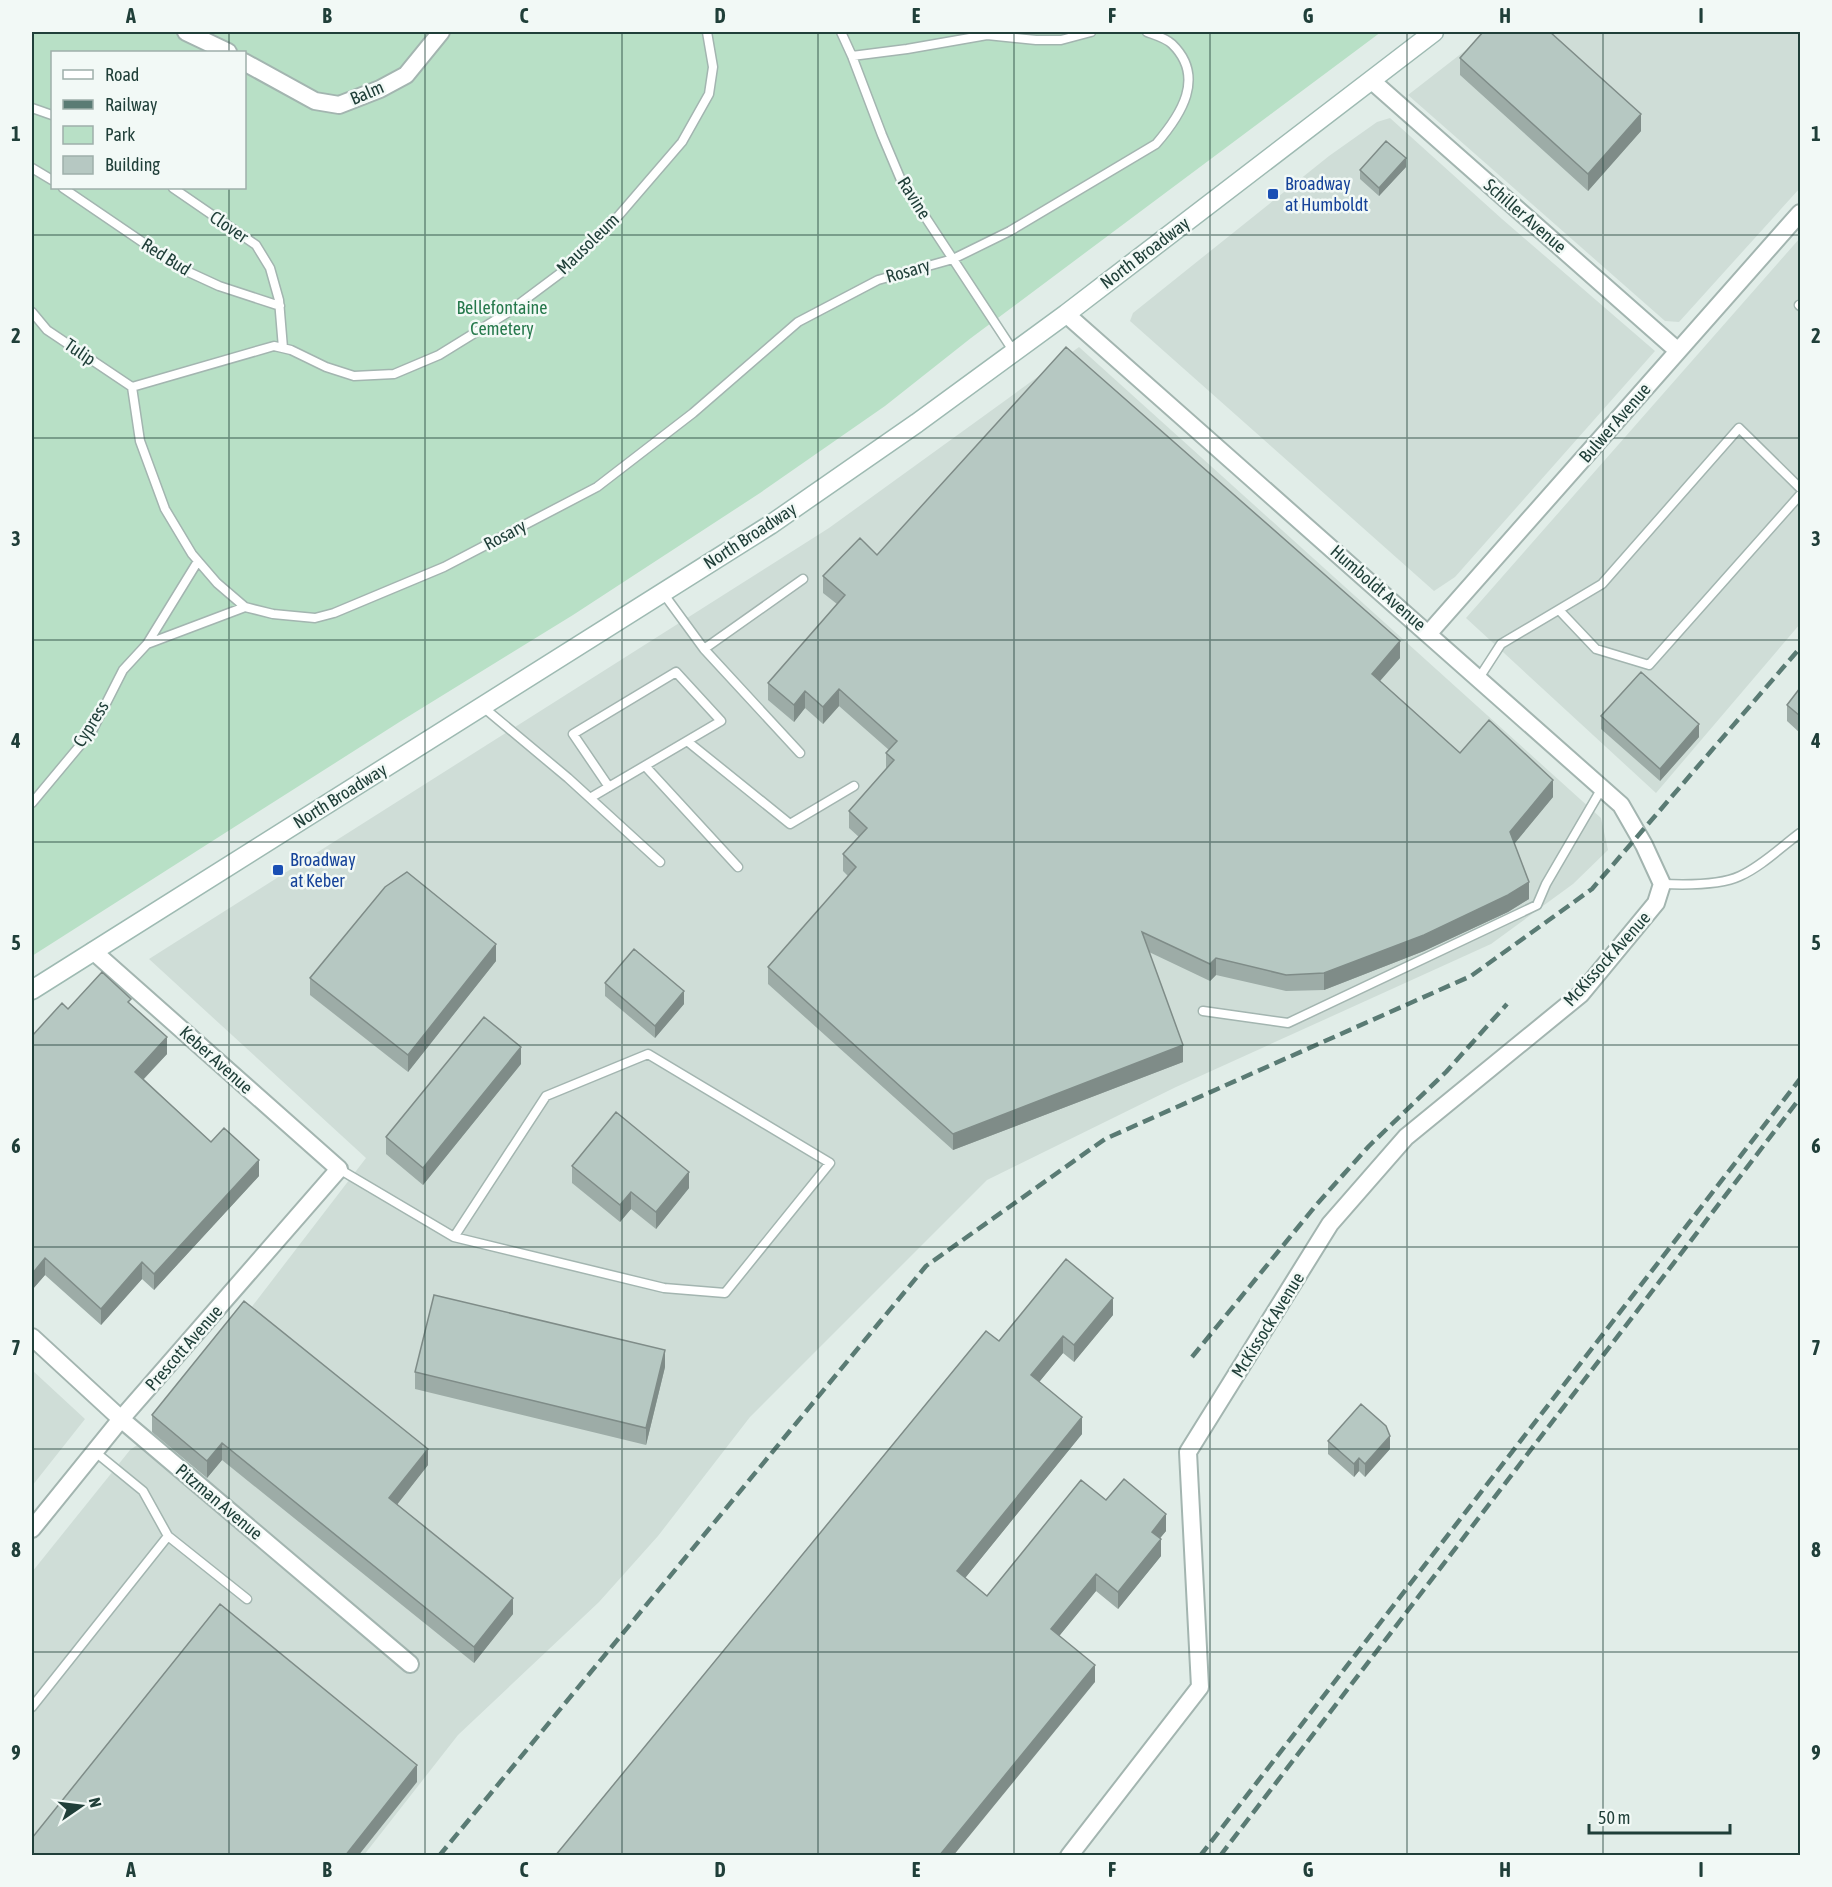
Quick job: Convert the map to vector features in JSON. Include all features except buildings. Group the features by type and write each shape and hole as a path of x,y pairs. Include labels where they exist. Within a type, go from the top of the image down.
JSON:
{"main road":[{"name":"North Broadway","path":"32,990 663,593 827,486 1065,314 1434,32"}],"street":[{"path":"186,32 226,51"},
{"name":"Balm","path":"246,63 315,101 339,105 380,89 406,75 441,32"},
{"name":"Schiller Avenue","path":"1372,81 1678,351"},
{"name":"Bulwer Avenue","path":"1429,633 1800,213"},
{"name":"Humboldt Avenue","path":"1065,314 1621,804 1662,884"},
{"name":"McKissock Avenue","path":"1069,1856 1200,1687 1188,1452 1330,1224 1406,1137 1581,994 1656,903 1662,884"},
{"name":"Keber Avenue","path":"93,951 339,1169"},
{"name":"Prescott Avenue","path":"32,1529 121,1419 339,1169"},
{"name":"Pitzman Avenue","path":"32,1336 121,1419 410,1664"}],"lane":[{"name":"Mausoleum","path":"283,348 326,367 354,376 394,374 439,355 562,272 614,221 682,142 709,94 712,67 707,32"},
{"name":"Ravine","path":"841,32 901,180 1014,352"},
{"path":"852,56 987,35 1061,40 1091,32"},
{"name":"Rosary","path":"132,387 140,441 165,509 198,561 217,583 245,607 273,614 315,618 334,613 444,567 597,487 693,413 798,321 878,280 953,259 1010,231 1156,144 1175,123 1188,95 1188,66 1172,43 1147,32"},
{"path":"32,108 51,116"},
{"path":"32,168 51,179"},
{"name":"Red Bud","path":"64,189 182,269 219,286 279,306"},
{"name":"Clover","path":"175,189 256,244 270,268 279,306 283,348"},
{"name":"Tulip","path":"32,312 47,330 132,387"},
{"path":"132,387 274,346 283,348"},
{"path":"1479,678 1501,644 1602,584 1739,428 1800,488"},
{"path":"1559,610 1596,649 1649,664 1800,495"},
{"name":"Cypress","path":"32,803 92,731 123,670 147,644 198,561"},
{"path":"704,649 803,579"},
{"path":"663,593 704,649 800,753"},
{"name":"Cypress","path":"147,644 245,607"},
{"path":"590,798 609,788 645,767 721,721 676,672 573,735 609,788"},
{"path":"483,707 590,798 660,862"},
{"path":"687,741 790,824 854,786"},
{"path":"645,767 738,867"},
{"path":"1203,1011 1288,1023 1537,905 1546,884 1602,788"},
{"path":"1662,884 1690,885 1738,878 1757,867 1800,833"},
{"path":"339,1169 454,1237 664,1288 725,1293 830,1163 648,1054 546,1096 454,1237"},
{"path":"94,1451 143,1491 168,1536 247,1599"},
{"path":"32,1707 168,1536"}],"shaded area":[{"path":"1489,32 1800,32 1800,188 1679,322 1665,321 1408,95"},
{"path":"1390,118 1502,219 1655,351 1455,577 1434,591 1130,321 1133,313 1329,156 1377,122"},
{"path":"1800,238 1800,624 1656,793 1466,618"},
{"path":"1079,347 1601,818 1608,850 1573,884 1491,944 1176,1087 987,1180 750,1417 658,1536 599,1602 458,1735 364,1855 32,1856 32,1572 130,1450 149,1437 366,1158 149,959 829,528"},
{"path":"32,1370 85,1419 32,1486"}],"green space":[{"name":"Bellefontaine Cemetery","path":"32,32 1381,32 971,338 885,406 760,493 573,615 401,721 32,956"}],"railway":[{"path":"439,1856 926,1266 1105,1139 1471,976 1592,889 1800,648"},
{"path":"1192,1357 1317,1204 1369,1146 1446,1072 1507,1004"},
{"path":"1200,1856 1800,1079"},
{"path":"1220,1856 1800,1098"}],"place":[{"name":"Broadway at Humboldt","path":"1273,194"},
{"name":"Broadway at Keber","path":"278,870"}]}
